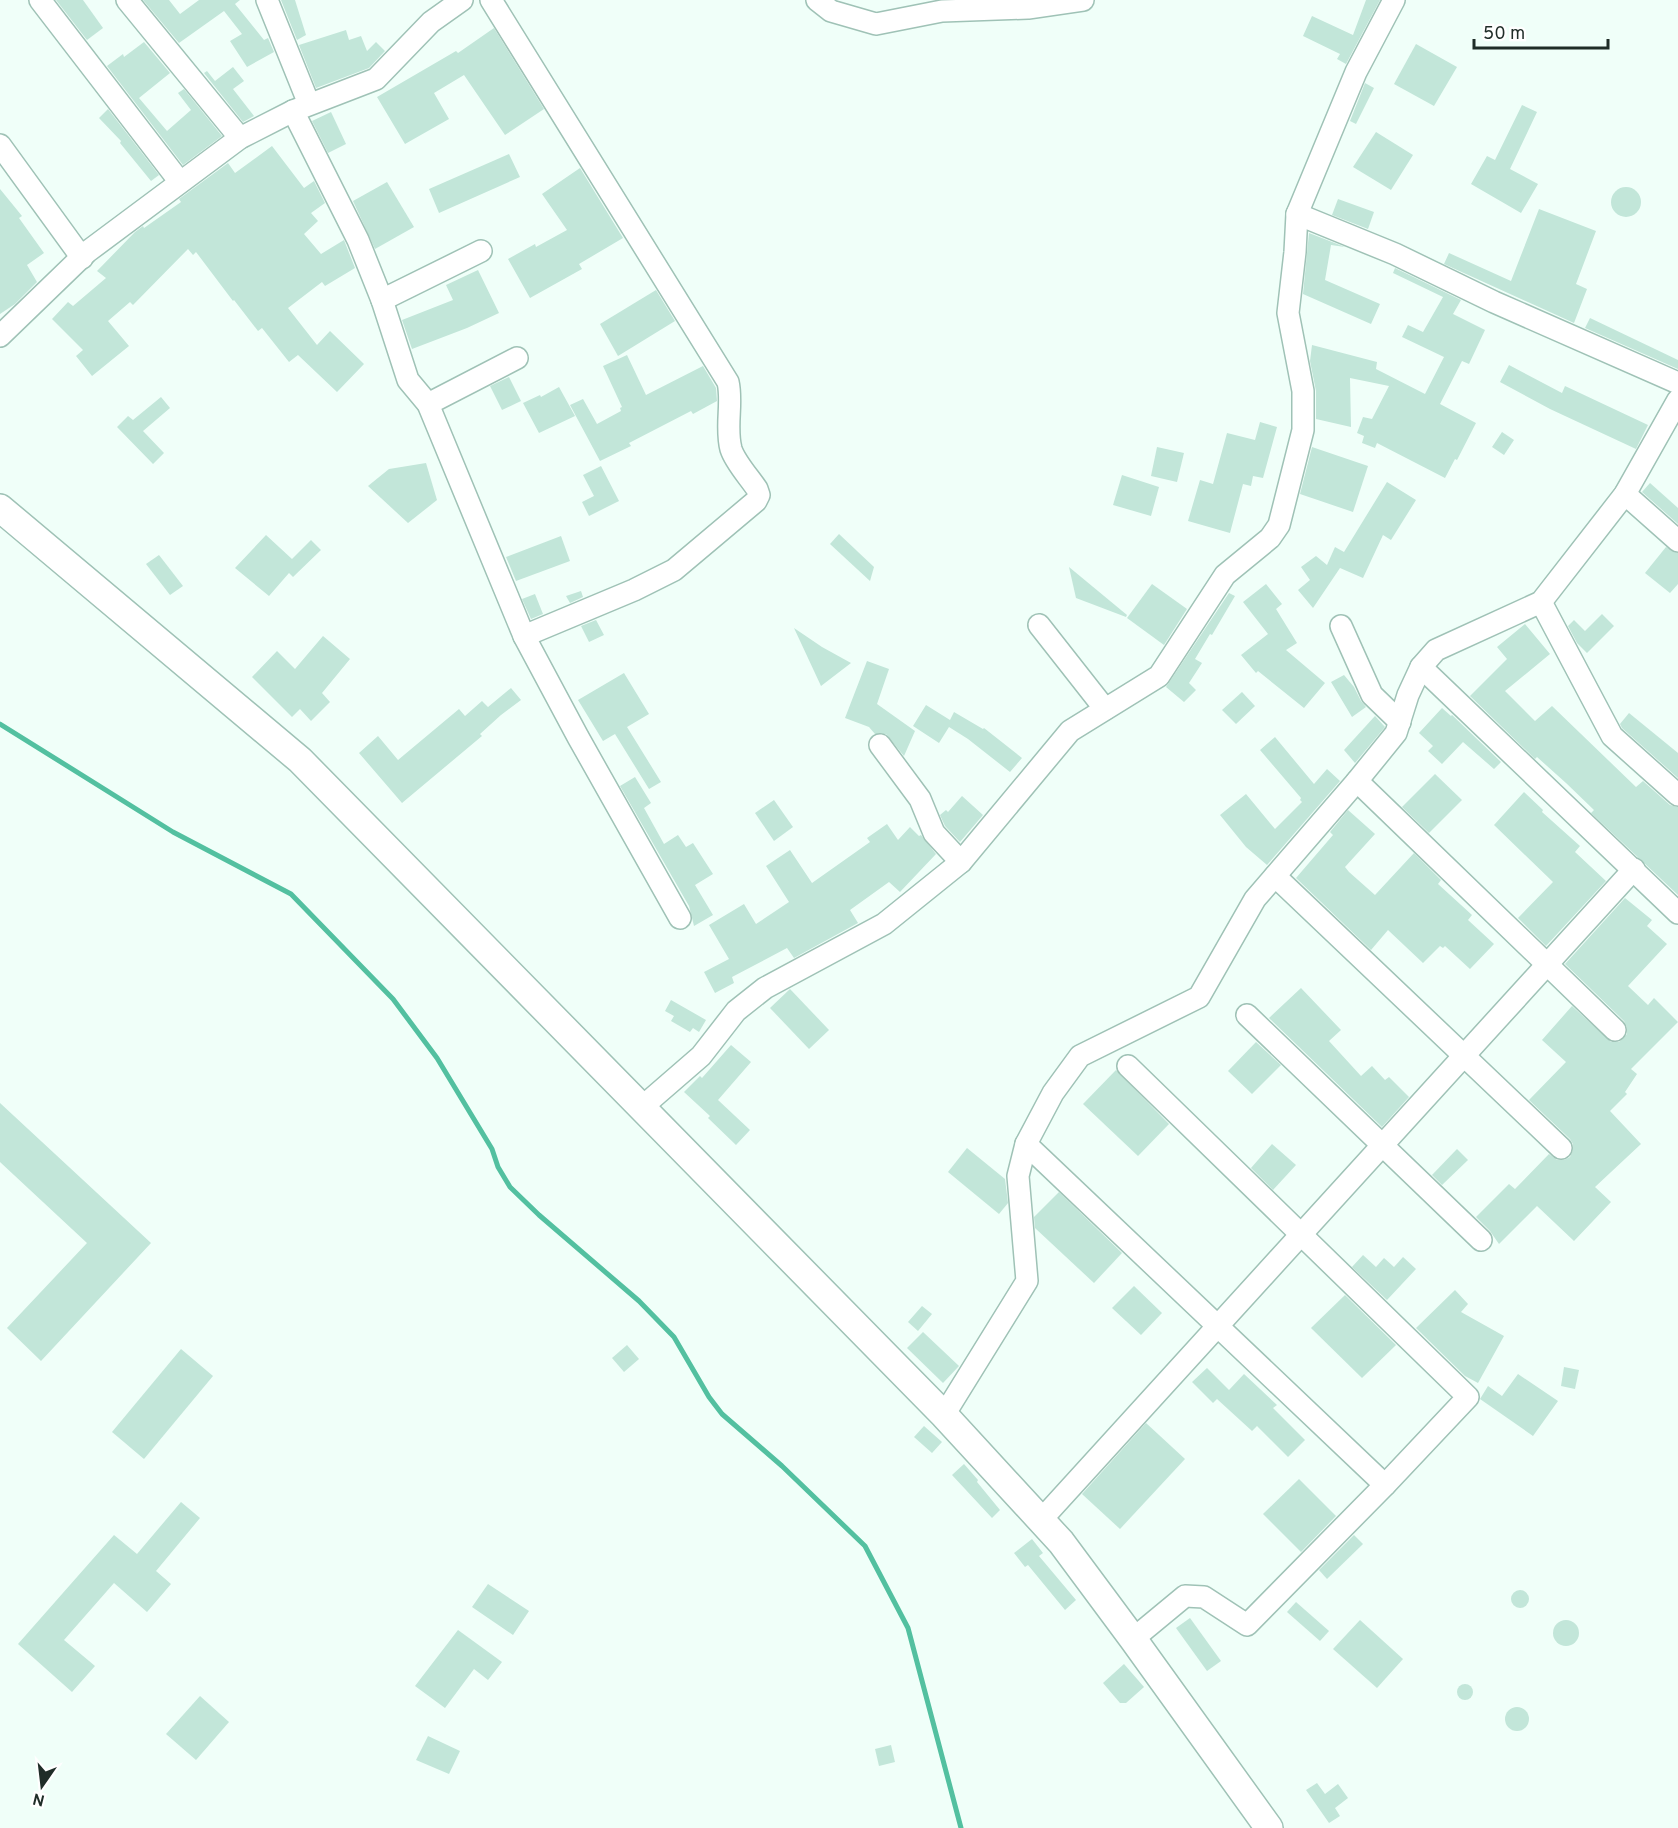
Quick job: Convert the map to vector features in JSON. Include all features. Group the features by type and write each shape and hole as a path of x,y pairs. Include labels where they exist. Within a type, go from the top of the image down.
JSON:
{"main road":[{"path":"0,508 300,760 944,1415 1061,1542 1269,1828"}],"street":[{"path":"40,0 180,182"},
{"path":"127,0 240,138"},
{"path":"267,0 301,107 382,300 408,380 428,404 524,636 680,918"},
{"path":"0,336 81,258 240,138 301,107 376,79 430,22 462,0"},
{"path":"491,0 728,382 730,392 729,437 732,451 759,495 756,501 674,570 634,590 524,636"},
{"path":"817,0 831,11 876,24 942,11 1028,8 1083,0"},
{"path":"641,1108 701,1056 736,1011 765,988 884,924 961,862 1071,731 1160,676 1225,575 1270,538 1279,525 1303,430 1303,391 1288,313 1297,214 1356,72 1394,0"},
{"path":"0,145 81,258"},
{"path":"1297,214 1395,254 1494,302 1678,383"},
{"path":"382,300 481,251"},
{"path":"428,404 517,358"},
{"path":"944,1415 1027,1281 1018,1176 1026,1144 1053,1093 1080,1056 1199,998 1255,899 1396,733 1408,695 1421,667 1436,650 1541,602 1625,494 1678,400"},
{"path":"1625,494 1678,541"},
{"path":"1541,602 1612,736 1678,795"},
{"path":"1039,625 1105,709"},
{"path":"1341,626 1372,695 1400,722"},
{"path":"1421,667 1678,913"},
{"path":"880,745 920,799 933,833 961,862"},
{"path":"1357,781 1615,1030"},
{"path":"1041,1520 1634,869"},
{"path":"1275,876 1561,1148"},
{"path":"1247,1015 1481,1240"},
{"path":"1128,1066 1468,1397 1385,1485 1247,1624 1204,1597 1185,1596 1133,1638"},
{"path":"1026,1144 1385,1485"}],"building":[{"path":"56,0 83,0 103,28 87,40"},
{"path":"143,0 169,0 180,14 199,0 240,0 235,4 264,40 268,38 274,52 247,67 230,41 242,34 224,11 179,43"},
{"path":"281,0 295,0 306,35 297,40"},
{"path":"1366,0 1380,0 1346,64 1337,59 1340,54 1303,36 1312,16 1353,35"},
{"path":"494,28 544,109 505,135 464,75 434,93 449,119 405,144 377,97 456,51 458,53"},
{"path":"346,30 349,40 361,36 367,51 376,42 385,51 369,68 316,88 299,45"},
{"path":"144,42 170,73 139,98 167,131 191,110 178,93 184,89 222,136 183,165 107,66"},
{"path":"1416,44 1457,67 1434,106 1394,84"},
{"path":"233,67 244,81 233,89 254,116 243,122 204,73 207,71 215,81"},
{"path":"1365,83 1374,88 1356,124 1350,121"},
{"path":"1522,105 1537,112 1510,169 1538,184 1521,213 1471,184 1487,156 1495,160"},
{"path":"108,109 159,175 151,181 120,143 121,141 99,118"},
{"path":"331,112 346,144 328,153 312,121"},
{"path":"1376,132 1413,155 1391,190 1353,167"},
{"path":"272,146 304,188 314,181 325,203 311,213 318,221 304,234 321,254 344,240 355,268 325,286 322,282 288,308 317,345 330,331 364,364 337,392 298,355 289,362 262,328 258,331 196,252 193,255 188,249 133,305 130,302 108,321 129,346 92,376 76,356 83,350 52,319 68,302 73,306 106,278 97,271 135,232 181,202 179,199 228,163 235,173"},
{"path":"509,154 520,177 439,213 429,189"},
{"path":"580,168 623,238 579,264 582,269 530,298 508,259 567,230 542,194"},
{"path":"387,182 414,227 375,249 353,201"},
{"path":"1626,187 1637,191 1641,202 1637,213 1626,217 1615,213 1611,202 1615,191"},
{"path":"0,189 22,216 19,218 44,253 27,265 37,282 15,304 0,314"},
{"path":"1338,199 1374,212 1368,229 1332,215"},
{"path":"1539,209 1596,231 1576,284 1587,289 1574,323 1444,264 1449,253 1511,281"},
{"path":"1309,233 1345,247 1331,245 1325,280 1380,304 1371,324 1303,294"},
{"path":"1395,268 1461,300 1453,314 1485,330 1469,364 1462,361 1440,404 1476,423 1445,478 1377,443 1375,448 1362,443 1364,436 1357,433 1363,417 1372,419 1389,386 1350,378 1351,427 1316,419 1316,391 1310,361 1312,345 1377,362 1376,369 1425,394 1444,357 1402,337 1408,325 1423,332 1443,297 1393,273"},
{"path":"478,270 499,313 412,349 402,320 453,300 446,285"},
{"path":"656,290 675,321 618,356 600,324"},
{"path":"1590,318 1678,360 1678,369 1585,328"},
{"path":"627,355 646,395 703,366 716,388 717,401 693,414 691,411 629,443 631,446 600,461 570,405 583,399 597,424 621,411 622,407 603,366"},
{"path":"1509,365 1562,393 1565,386 1648,425 1636,449 1550,409 1500,382"},
{"path":"509,377 521,401 502,410 490,386"},
{"path":"559,387 575,416 539,433 523,403 540,395 541,397"},
{"path":"161,397 170,408 143,431 164,453 153,464 117,427 128,416 133,420"},
{"path":"1260,422 1277,427 1263,478 1253,476 1251,486 1243,484 1230,533 1188,521 1200,480 1213,484 1227,433 1255,440"},
{"path":"1502,432 1514,440 1504,455 1492,447"},
{"path":"1157,447 1184,453 1177,482 1151,476"},
{"path":"1312,447 1368,466 1353,512 1300,494"},
{"path":"426,463 437,500 408,523 368,486 389,469"},
{"path":"601,466 619,501 589,516 582,502 594,496 583,475"},
{"path":"1122,475 1159,487 1151,516 1113,505"},
{"path":"1387,482 1416,500 1391,540 1383,535 1363,578 1340,568 1313,608 1298,590 1310,580 1301,567 1316,556 1327,565 1335,547 1344,552"},
{"path":"1650,483 1678,508 1678,524 1642,492"},
{"path":"839,534 874,567 870,581 830,544"},
{"path":"266,535 292,559 311,540 321,550 293,577 289,573 269,596 235,568"},
{"path":"561,536 570,561 516,581 506,557"},
{"path":"1666,547 1678,553 1678,584 1670,593 1645,573"},
{"path":"159,555 183,586 170,595 146,564"},
{"path":"1069,567 1127,615 1126,617 1076,598"},
{"path":"1152,584 1187,609 1164,645 1127,618"},
{"path":"1266,584 1282,604 1276,609 1297,643 1286,650 1325,683 1304,708 1258,671 1256,673 1241,655 1268,634 1243,602"},
{"path":"581,591 583,597 570,603 566,596"},
{"path":"1229,593 1235,596 1195,659 1202,663 1189,683 1196,690 1184,702 1166,687"},
{"path":"535,594 543,614 531,619 522,599"},
{"path":"1602,614 1614,626 1587,653 1577,643 1568,626 1574,620 1585,631"},
{"path":"596,620 604,635 589,642 581,626"},
{"path":"1525,624 1550,654 1505,691 1535,721 1552,706 1636,787 1643,781 1670,805 1678,807 1678,895 1591,813 1594,810 1566,783 1537,757 1535,759 1470,696 1507,659 1497,647"},
{"path":"794,628 822,647 851,663 821,686"},
{"path":"323,636 350,659 322,693 330,702 311,721 300,709 292,717 252,677 277,651 295,669"},
{"path":"867,661 889,669 877,704 915,731 904,756 886,734 875,734 869,727 845,718"},
{"path":"624,673 649,714 627,727 661,782 649,789 615,734 603,741 578,700"},
{"path":"1344,675 1366,707 1352,717 1331,682"},
{"path":"511,688 521,700 402,803 359,753 378,736 398,760 459,709 465,716 482,701 488,707"},
{"path":"1242,692 1255,706 1236,724 1222,710"},
{"path":"926,705 950,720 954,712 984,728 1022,758 1010,772 949,727 939,743 913,726"},
{"path":"1442,708 1501,762 1494,769 1463,742 1442,764 1428,751 1433,746 1419,733"},
{"path":"1629,713 1678,753 1678,778 1622,728 1620,724"},
{"path":"1375,716 1385,727 1355,763 1344,750"},
{"path":"1275,737 1314,784 1327,769 1340,781 1267,865 1246,847 1220,815 1246,794 1275,829 1302,802 1260,750"},
{"path":"1435,774 1462,800 1429,833 1402,807"},
{"path":"635,777 651,803 644,808 664,844 678,835 686,847 693,843 713,874 695,885 713,915 694,926 689,906 620,786"},
{"path":"1524,792 1543,810 1542,812 1580,846 1575,852 1606,881 1546,946 1518,918 1553,882 1494,825"},
{"path":"962,796 983,815 960,842 945,826 940,815 946,810 948,812"},
{"path":"774,800 793,827 774,841 755,813"},
{"path":"1348,810 1375,834 1345,867 1375,895 1414,853 1441,880 1438,884 1472,915 1468,920 1494,944 1470,969 1445,946 1443,948 1440,946 1423,963 1388,930 1371,950 1296,878 1333,835 1330,832"},
{"path":"887,824 898,840 910,827 919,836 921,835 936,854 900,892 889,882 850,910 858,923 794,958 787,948 732,977 734,983 715,993 704,972 729,959 709,925 744,904 756,924 789,902 766,866 790,850 812,883 870,842 867,838"},
{"path":"1625,898 1652,920 1647,926 1667,944 1628,986 1648,1005 1654,998 1678,1022 1631,1069 1637,1074 1625,1092 1627,1094 1610,1111 1641,1144 1595,1187 1611,1202 1574,1241 1537,1206 1499,1244 1476,1217 1509,1184 1515,1189 1549,1154 1557,1160 1564,1160 1570,1157 1573,1150 1570,1139 1529,1100 1566,1062 1542,1040 1572,1006 1611,1042 1619,1042 1627,1034 1624,1021 1565,964"},
{"path":"1301,988 1341,1030 1329,1041 1361,1076 1372,1066 1385,1080 1389,1077 1409,1097 1382,1127 1269,1018"},
{"path":"790,989 829,1030 809,1049 770,1008"},
{"path":"671,1000 706,1020 699,1032 693,1028 690,1032 671,1021 674,1016 665,1011"},
{"path":"1256,1042 1281,1065 1252,1094 1228,1071"},
{"path":"731,1045 751,1062 718,1100 750,1130 736,1145 684,1092 700,1076 702,1078"},
{"path":"1116,1070 1169,1124 1138,1156 1083,1104"},
{"path":"0,1103 151,1243 41,1361 7,1328 87,1243 0,1162"},
{"path":"1272,1144 1296,1165 1273,1190 1251,1168"},
{"path":"967,1148 1005,1179 1008,1203 999,1214 948,1172"},
{"path":"1457,1149 1468,1160 1442,1185 1432,1175"},
{"path":"1059,1192 1122,1253 1094,1283 1035,1228 1034,1217"},
{"path":"1363,1255 1376,1267 1384,1258 1394,1267 1403,1257 1416,1269 1387,1300 1352,1267"},
{"path":"1134,1286 1162,1313 1141,1335 1112,1308"},
{"path":"1455,1290 1468,1304 1461,1312 1504,1336 1478,1383 1465,1376 1416,1328"},
{"path":"1345,1295 1396,1345 1362,1378 1311,1328"},
{"path":"922,1306 932,1314 918,1331 908,1322"},
{"path":"923,1332 959,1366 943,1383 907,1348"},
{"path":"627,1345 639,1359 624,1372 612,1358"},
{"path":"181,1349 213,1376 144,1459 112,1432"},
{"path":"1564,1367 1579,1370 1575,1389 1561,1386"},
{"path":"1207,1368 1229,1390 1244,1374 1277,1405 1273,1408 1305,1440 1288,1457 1257,1426 1252,1431 1217,1399 1213,1403 1192,1382"},
{"path":"1518,1374 1558,1401 1533,1436 1480,1399 1488,1386 1502,1396"},
{"path":"1146,1423 1185,1459 1120,1529 1082,1494"},
{"path":"924,1426 942,1442 932,1453 914,1437"},
{"path":"964,1464 1000,1510 992,1518 952,1475"},
{"path":"1299,1479 1336,1516 1301,1552 1263,1514"},
{"path":"181,1502 200,1518 156,1571 171,1584 147,1612 114,1583 64,1640 95,1666 72,1692 18,1644 114,1535 137,1554"},
{"path":"1354,1535 1363,1544 1327,1579 1319,1570"},
{"path":"1032,1539 1043,1553 1039,1556 1076,1600 1065,1610 1028,1565 1025,1567 1014,1553"},
{"path":"488,1584 529,1611 513,1635 472,1607"},
{"path":"1520,1590 1526,1593 1529,1599 1526,1605 1520,1608 1514,1605 1511,1599 1514,1593"},
{"path":"1296,1602 1329,1631 1320,1641 1287,1612"},
{"path":"1190,1618 1221,1661 1207,1671 1176,1628"},
{"path":"1360,1620 1403,1659 1377,1688 1333,1649"},
{"path":"1566,1620 1575,1624 1579,1633 1575,1642 1566,1646 1557,1642 1553,1633 1557,1624"},
{"path":"458,1630 502,1662 488,1680 474,1669 445,1708 415,1686"},
{"path":"1124,1664 1144,1687 1126,1703 1120,1703 1103,1683"},
{"path":"1462,1684 1468,1684 1473,1692 1471,1698 1462,1700 1457,1695 1457,1689"},
{"path":"200,1696 229,1722 196,1760 166,1734"},
{"path":"1517,1707 1526,1710 1529,1719 1526,1728 1517,1731 1508,1728 1505,1719 1508,1710"},
{"path":"428,1736 460,1751 449,1774 416,1760"},
{"path":"891,1745 895,1762 879,1766 875,1749"},
{"path":"1317,1783 1325,1794 1338,1784 1348,1798 1335,1808 1340,1816 1329,1823 1306,1790"}],"waterway":[{"path":"0,724 173,832 291,894 393,999 437,1058 492,1149 498,1167 510,1187 639,1301 674,1337 709,1397 722,1414 782,1466 865,1546 908,1628 961,1828"}]}
